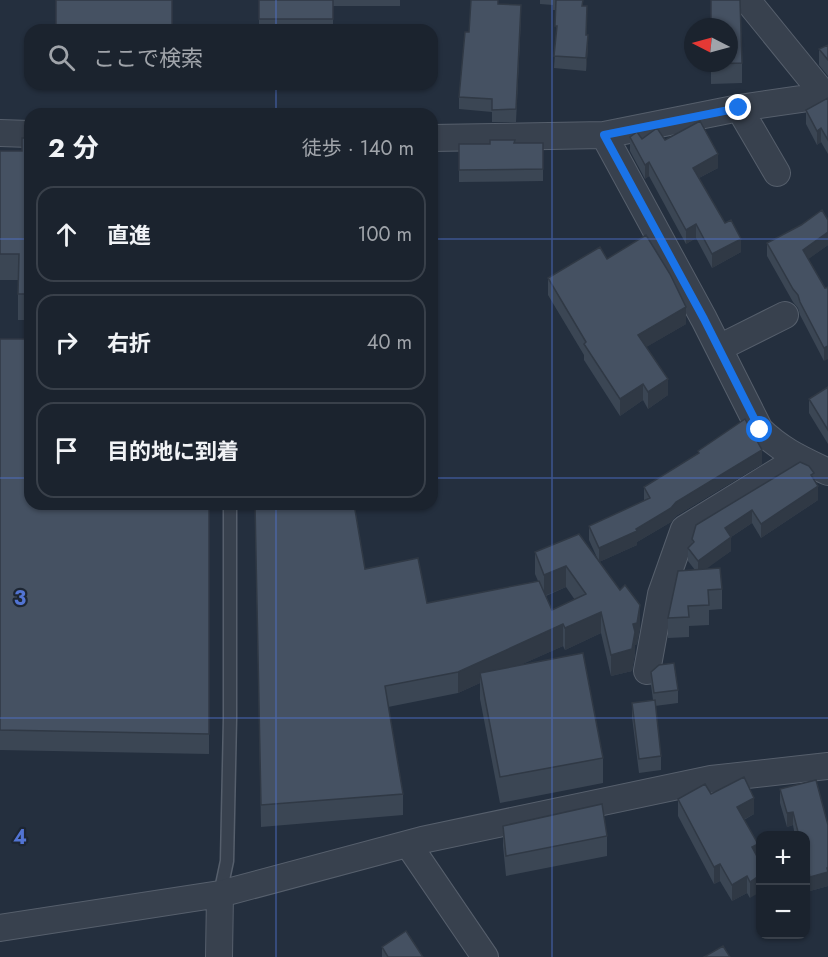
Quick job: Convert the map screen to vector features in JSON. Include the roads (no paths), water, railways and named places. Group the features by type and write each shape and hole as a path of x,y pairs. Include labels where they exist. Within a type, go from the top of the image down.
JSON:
{"street":[{"path":"747,0 826,95"},
{"path":"438,138 604,135 739,108 826,95"},
{"path":"739,108 777,173"},
{"path":"0,133 24,134"},
{"path":"604,135 719,348 760,430 774,444 798,459 828,472"},
{"path":"719,348 785,315"},
{"path":"647,671 661,594 684,529 798,459"},
{"path":"0,928 220,894 408,844 711,779 828,766"},
{"path":"408,844 485,957"},
{"path":"219,957 220,894"}],"lane":[{"path":"220,894 227,861 230,510"}]}
